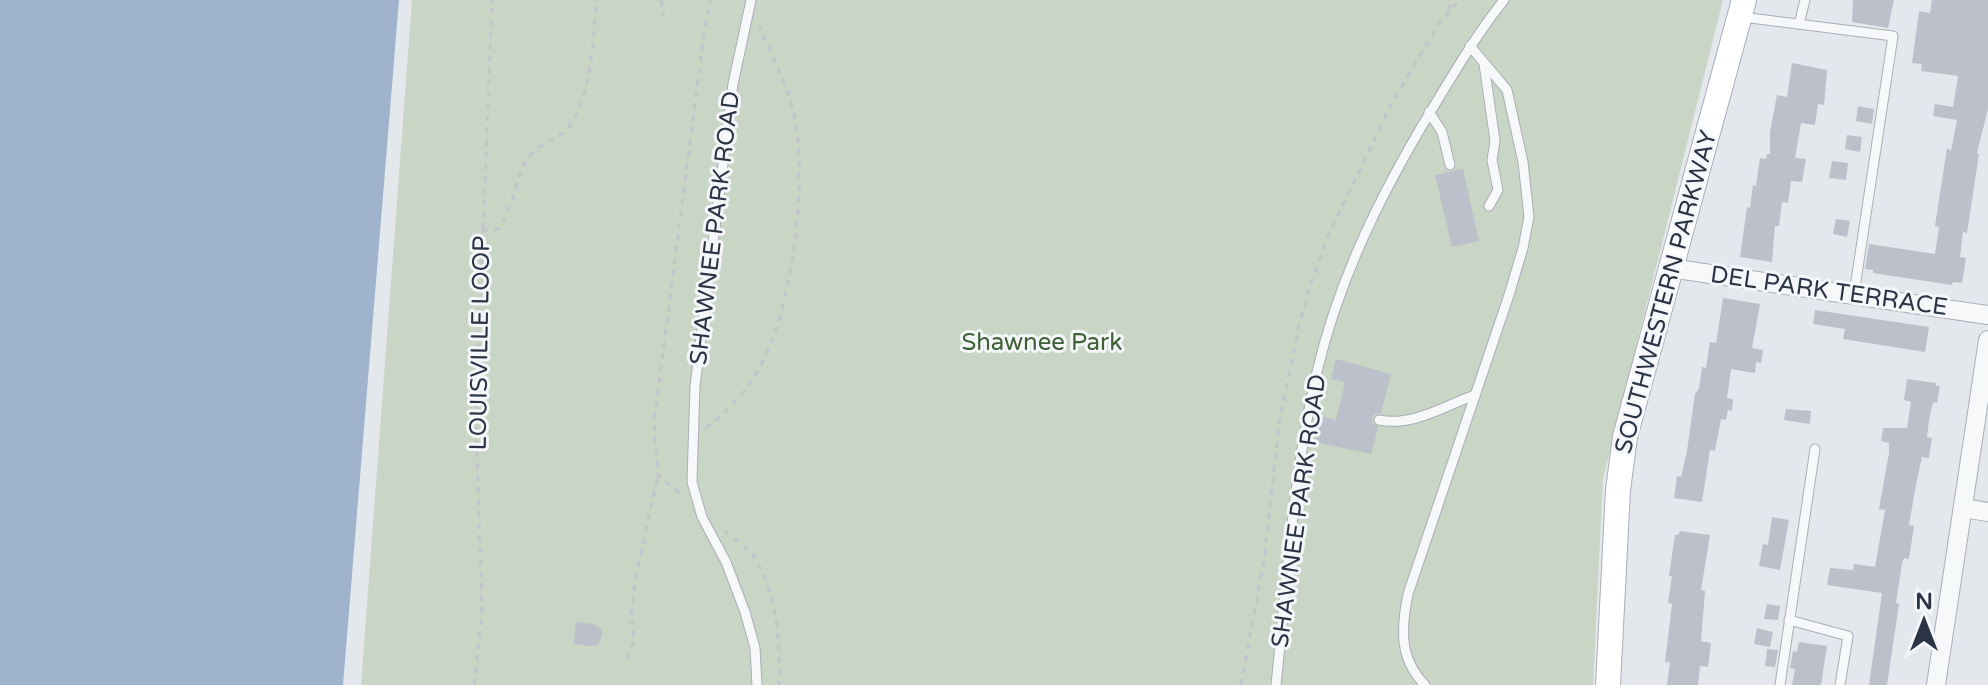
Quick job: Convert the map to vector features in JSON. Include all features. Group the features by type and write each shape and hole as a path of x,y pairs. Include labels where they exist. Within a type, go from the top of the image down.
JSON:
{"street":[{"name":"SOUTHWESTERN PARKWAY","path":"1608,685 1625,437 1742,8"},
{"name":"DEL PARK TERRACE","path":"1670,268 1988,315"},
{"path":"1936,685 1988,340"},
{"path":"1963,508 1988,512"}],"lane":[{"name":"SHAWNEE PARK ROAD","path":"1276,685 1298,479 1309,409 1327,333 1374,214 1429,112 1470,46 1504,0"},
{"path":"1799,24 1805,0"},
{"name":"SHAWNEE PARK ROAD","path":"750,2 731,99 695,386 692,482 708,531 726,562 745,612 755,648 757,685"},
{"path":"1742,8 1799,24 1893,36 1854,294"},
{"path":"1425,685 1414,674 1403,648 1402,619 1519,260 1529,217 1523,162 1507,90 1470,46"},
{"path":"1484,64 1495,141 1492,160 1498,190 1489,206"},
{"path":"1429,112 1442,132 1450,165"},
{"path":"1379,420 1395,424 1413,420 1475,395"},
{"path":"1780,685 1815,449"},
{"path":"1789,620 1848,636 1840,685"}],"path":[{"name":"LOUISVILLE LOOP","path":"474,685 482,611 476,421 492,0"},
{"path":"482,231 498,229 505,220 524,163 531,154 566,130 575,116 589,70 596,0"},
{"path":"661,0 664,18"},
{"path":"627,659 634,642 633,623 630,622 633,590 658,475 654,423 706,16 711,0"},
{"path":"1447,14 1451,0"},
{"path":"694,437 728,412 757,372 767,352 789,275 796,226 796,122 784,83 750,2"},
{"path":"658,475 679,493"},
{"path":"715,524 751,553 762,573 774,614 779,648 779,685"}],"green space":[{"name":"Shawnee Park","path":"412,0 1723,0 1603,479 1593,685 361,685"}],"water":[{"path":"0,0 399,0 343,685 0,685"}],"building":[{"path":"1853,0 1894,0 1888,28 1852,22"},
{"path":"1932,0 1988,0 1988,109 1977,153 1967,233 1963,232 1960,257 1966,258 1962,283 1953,282 1952,285 1873,273 1873,270 1865,269 1869,244 1935,254 1939,227 1935,226 1947,148 1951,151 1957,120 1933,116 1935,104 1953,107 1958,76 1921,71 1922,64 1912,63 1919,11 1930,13"},
{"path":"1792,63 1827,70 1824,105 1818,104 1815,125 1801,123 1795,158 1806,159 1802,182 1791,181 1788,203 1782,202 1779,226 1775,226 1772,262 1740,257 1747,207 1750,208 1753,185 1756,186 1760,158 1766,159 1770,154 1770,132 1777,95 1787,97"},
{"path":"1858,106 1874,109 1872,124 1856,121"},
{"path":"1847,135 1862,137 1860,152 1845,149"},
{"path":"1832,161 1848,163 1846,180 1829,178"},
{"path":"1463,169 1479,241 1452,247 1435,175"},
{"path":"1836,219 1850,221 1847,237 1833,234"},
{"path":"1723,298 1760,304 1752,348 1763,350 1761,363 1756,362 1755,373 1731,369 1727,398 1733,399 1732,411 1728,410 1726,420 1721,419 1715,451 1710,450 1702,502 1674,498 1677,476 1681,477 1687,451 1695,394 1699,389 1702,367 1706,368 1710,342 1716,343"},
{"path":"1815,310 1929,327 1925,352 1843,339 1845,329 1813,324"},
{"path":"1336,359 1391,374 1381,413 1372,418 1373,424 1378,427 1371,454 1314,442 1320,416 1336,420 1345,382 1331,379"},
{"path":"1907,379 1940,386 1929,420 1927,437 1932,438 1929,458 1922,457 1916,485 1909,525 1914,526 1909,559 1904,558 1902,563 1887,685 1869,685 1882,593 1827,585 1830,568 1853,570 1854,564 1875,567 1885,510 1879,509 1889,453 1889,443 1881,441 1883,428 1907,428 1911,402 1904,400"},
{"path":"1786,409 1811,411 1810,424 1784,420"},
{"path":"1772,517 1789,520 1780,570 1759,566 1763,544 1768,545"},
{"path":"1680,531 1710,535 1701,590 1705,591 1701,641 1711,643 1708,667 1700,666 1698,685 1667,685 1670,662 1665,662 1672,604 1668,603 1672,576 1669,576 1675,535"},
{"path":"1767,604 1780,606 1778,620 1764,619"},
{"path":"576,622 593,624 601,629 598,645 574,644"},
{"path":"1757,628 1773,632 1770,647 1754,644"},
{"path":"1799,642 1827,646 1821,685 1792,685 1795,669 1790,668 1793,651 1797,652"},
{"path":"1767,649 1778,650 1775,667 1765,666"}]}
